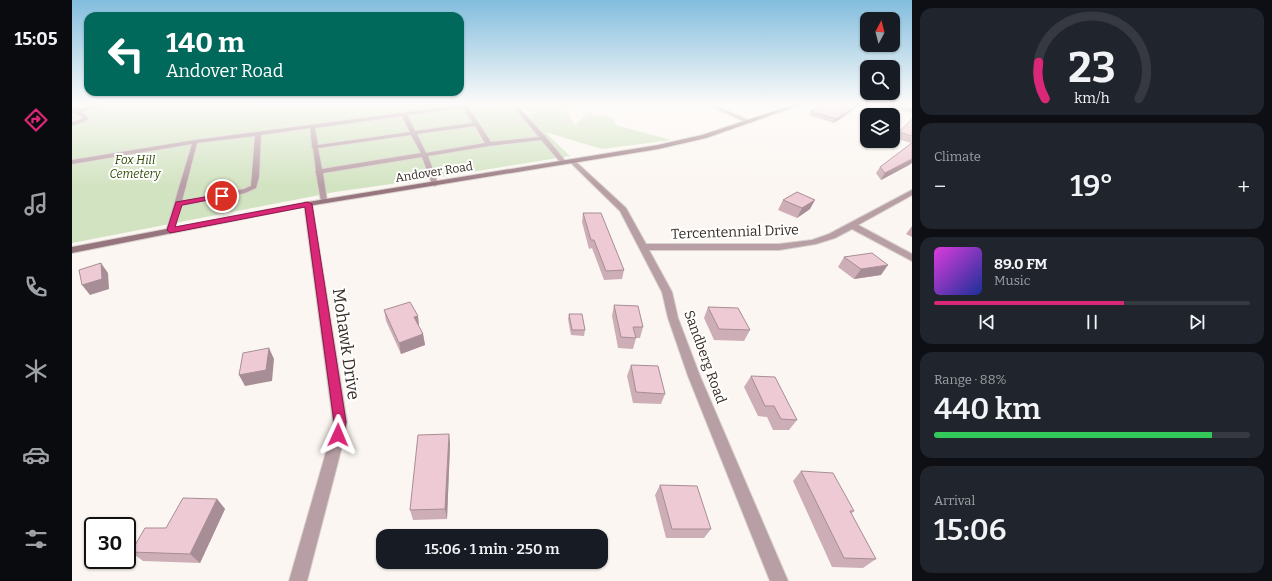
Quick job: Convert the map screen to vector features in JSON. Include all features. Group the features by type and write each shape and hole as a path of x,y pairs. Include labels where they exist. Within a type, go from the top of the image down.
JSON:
{"main road":[{"name":"Andover Road","path":"74,251 170,230 308,204 685,142 717,132"}],"street":[{"name":"Sandberg Road","path":"569,162 623,210 667,292 673,318 694,376 779,581"},
{"name":"Tercentennial Drive","path":"643,247 780,247 813,242 832,236 912,192"},
{"name":"Mohawk Drive","path":"298,581 335,448 340,422 308,204"},
{"path":"851,225 912,258"}],"lane":[{"path":"72,162 195,142 273,132"},
{"path":"313,132 324,202"},
{"path":"314,147 419,132"},
{"path":"481,132 489,144"},
{"path":"539,132 569,162"},
{"path":"413,133 424,154 435,184"},
{"path":"179,204 245,192 251,189 254,186 258,134"},
{"path":"318,172 489,144 544,138"},
{"path":"170,230 179,204 195,142"}],"green space":[{"name":"Fox Hill Cemetery","path":"72,132 545,132 570,156 335,192 72,243"},
{"name":"Fox Hill Cemetery","path":"545,132 642,132 671,140 602,149"}],"building":[{"path":"900,132 900,132 912,132 912,136"},
{"path":"912,143 912,159 885,173 880,167"},
{"path":"797,192 815,200 802,208 783,200"},
{"path":"583,213 601,213 624,270 606,271 594,240 591,240"},
{"path":"872,253 888,265 861,269 844,257"},
{"path":"101,263 102,279 82,285 79,270"},
{"path":"410,302 418,316 414,317 423,334 399,343 384,310"},
{"path":"614,305 638,306 643,327 633,327 636,338 621,337"},
{"path":"708,307 738,308 750,330 719,329"},
{"path":"569,314 582,314 585,330 572,330"},
{"path":"269,348 266,370 239,375 243,353"},
{"path":"631,365 658,366 665,394 636,392"},
{"path":"751,376 775,377 797,420 781,419 774,406 765,406"},
{"path":"449,434 445,509 410,510 418,435"},
{"path":"801,471 833,473 854,511 850,511 876,559 844,558"},
{"path":"660,485 697,486 711,529 672,529"},
{"path":"183,498 217,499 190,554 136,552 136,543 145,528 166,528"}],"route":[{"path":"222,196 179,204 170,230 308,204 340,422 338,435"}]}
